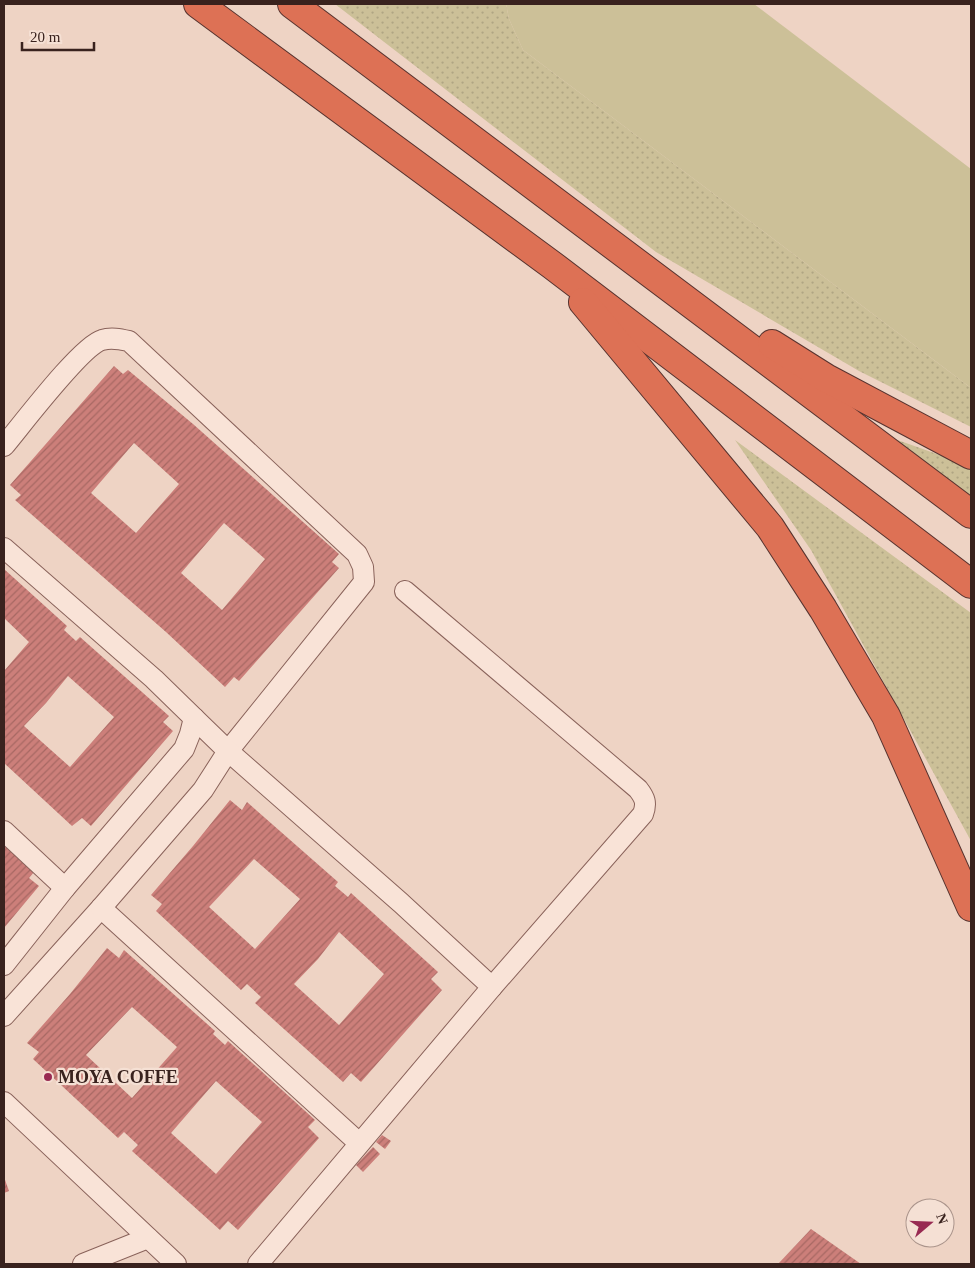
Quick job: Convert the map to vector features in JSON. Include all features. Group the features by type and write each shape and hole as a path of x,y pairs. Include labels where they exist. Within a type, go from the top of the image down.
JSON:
{"highway":[{"path":"198,4 552,265 971,584"},
{"path":"292,4 971,514"},
{"path":"590,228 826,378 971,455"},
{"path":"552,265 770,527 823,609 886,716 971,907"}],"street":[{"path":"4,446 88,348 101,340 115,338 129,341 357,554 363,567 364,582 228,751 203,790 4,1016"},
{"path":"4,548 154,679 228,751 401,903 492,988"},
{"path":"258,1264 359,1143 643,814 646,805 638,789 405,591"},
{"path":"4,965 65,888 184,748 194,718"},
{"path":"4,832 65,888"},
{"path":"101,908 359,1143"},
{"path":"4,1102 176,1264"},
{"path":"83,1264 148,1238"}],"shaded area":[{"path":"335,4 506,4 509,19 523,50 971,388 971,427 859,371 656,252"},
{"path":"506,4 754,4 971,169 971,388 523,50 509,19"},
{"path":"889,437 951,459 971,470 971,496"},
{"path":"735,440 971,613 971,841 811,550"}],"building":[{"path":"114,366 123,374 128,370 193,424 339,554 332,562 339,568 239,681 234,677 225,687 166,632 15,500 21,495 10,485","holes":["134,443 179,484 136,533 91,493","224,523 265,559 222,610 181,573"]},
{"path":"4,569 67,626 64,630 76,641 80,637 169,716 163,722 173,731 91,826 82,818 72,826 4,763 4,671 29,642 4,618","holes":["68,676 114,717 70,767 24,726"]},
{"path":"230,800 242,810 247,802 338,882 335,886 348,897 351,893 438,972 431,979 442,990 361,1082 351,1073 343,1082 255,1003 261,997 247,984 241,990 156,911 162,904 151,895","holes":["254,859 300,899 255,949 209,907","339,932 384,974 339,1025 294,984 318,959"]},
{"path":"4,845 34,872 29,878 39,886 4,928"},
{"path":"107,948 119,958 124,950 215,1031 213,1034 225,1045 228,1041 315,1120 308,1127 319,1138 238,1230 228,1221 220,1230 132,1151 138,1145 124,1132 118,1138 33,1059 39,1052 27,1043","holes":["132,1007 177,1047 132,1098 86,1055","216,1081 262,1122 216,1174 171,1133"]},
{"path":"382,1135 391,1141 385,1149 376,1142"},
{"path":"373,1147 380,1154 363,1172 356,1165"},
{"path":"4,1177 9,1191 4,1193"},
{"path":"811,1229 861,1264 778,1264"}],"place":[{"name":"MOYA COFFE","path":"48,1077"}]}
